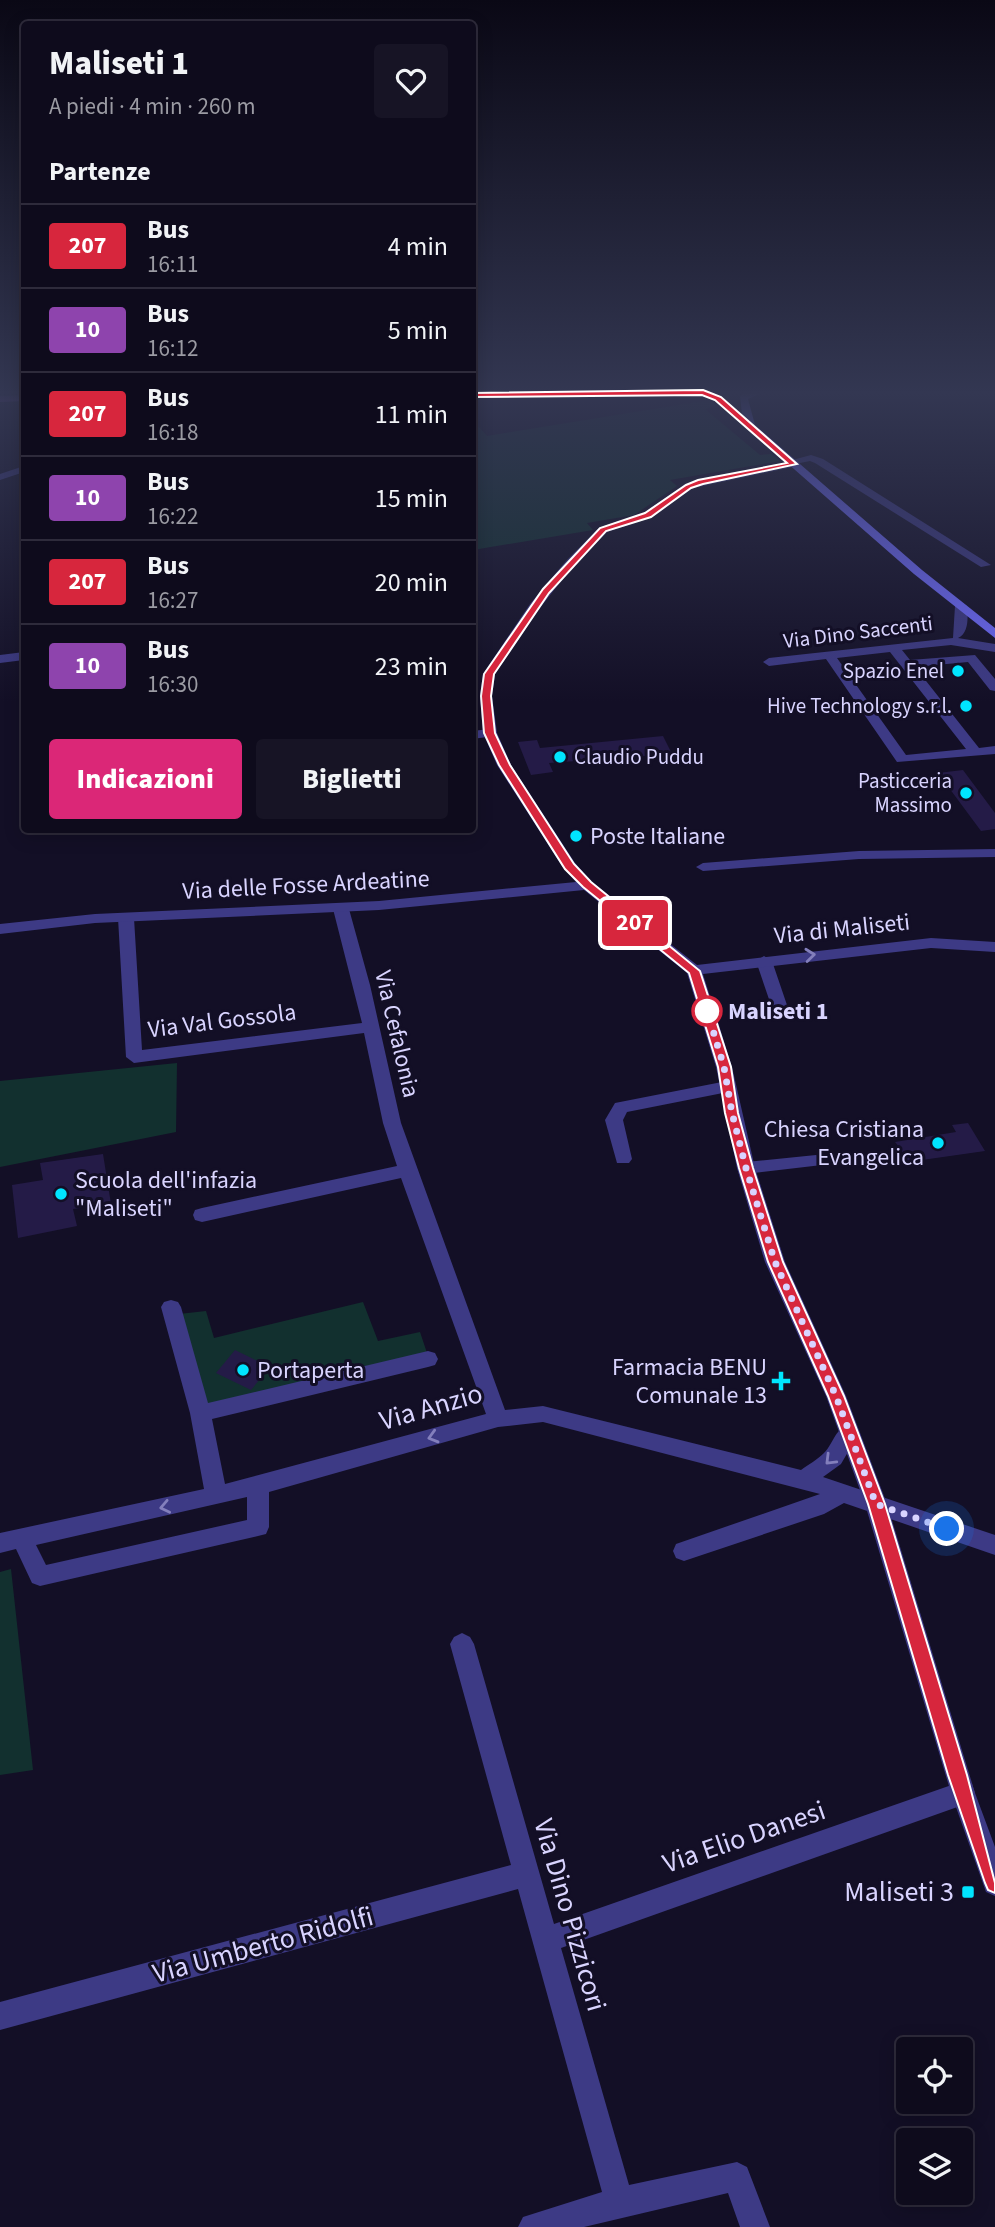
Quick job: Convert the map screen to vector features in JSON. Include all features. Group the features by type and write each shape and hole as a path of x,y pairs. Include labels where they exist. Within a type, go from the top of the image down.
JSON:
{"main road":[{"path":"829,494 994,633"}],"street":[{"path":"677,494 648,515 603,530 546,591 489,674 486,696 490,733 504,765 555,848 587,885 694,971 724,1067 746,1168 775,1262 836,1396 876,1504 963,1793 995,1883"},
{"path":"872,494 985,565"},
{"name":"Via Dino Saccenti","path":"959,639 961,606"},
{"name":"Via Dino Saccenti","path":"769,662 994,633"},
{"name":"Via Dino Saccenti","path":"959,639 995,648"},
{"path":"894,648 975,752"},
{"path":"829,655 902,759 995,750"},
{"path":"0,659 21,656"},
{"path":"907,664 971,658 995,687"},
{"path":"476,735 490,733"},
{"path":"703,867 859,855 995,853"},
{"name":"Via delle Fosse Ardeatine","path":"0,923 27,924 341,909 587,885"},
{"name":"Via Cefalonia","path":"341,909 392,1123 498,1419"},
{"name":"Via Val Gossola","path":"126,918 134,1057 371,1027"},
{"name":"Via delle Fosse Ardeatine","path":"0,929 27,924"},
{"name":"Via di Maliseti","path":"694,971 931,943 995,947"},
{"path":"764,961 780,1008"},
{"path":"623,1158 614,1120 621,1107 634,1102 727,1087"},
{"path":"746,1168 816,1161"},
{"path":"202,1215 407,1170"},
{"path":"171,1307 200,1413 216,1495"},
{"path":"200,1413 428,1359"},
{"name":"Via Anzio","path":"11,1540 258,1486 498,1419 523,1415 562,1418 804,1480 995,1545"},
{"path":"804,1480 833,1458 849,1433"},
{"path":"11,1540 40,1576 258,1527 258,1486"},
{"path":"684,1551 816,1507 842,1493"},
{"name":"Via Dino Pizzicori","path":"462,1644 619,2203"},
{"name":"Via Elio Danesi","path":"546,1940 963,1793"},
{"name":"Via Umberto Ridolfi","path":"0,2016 525,1874"},
{"path":"533,2227 619,2203 737,2177 755,2227"}],"green space":[{"path":"476,494 665,494 634,515 587,523 593,530 476,550"},
{"path":"177,1063 176,1132 0,1167 0,1081"},
{"path":"363,1302 378,1341 420,1332 427,1353 207,1406 179,1314 206,1311 214,1338"},
{"path":"11,1569 33,1770 0,1775 0,1572"}],"building":[{"name":"Claudio Puddu","path":"663,736 672,754 549,763 553,772 531,775 518,742 537,740 540,748"},
{"name":"Pasticceria Massimo","path":"963,770 995,813 995,829 981,831 938,773"},
{"name":"Chiesa Cristiana Evangelica","path":"968,1123 985,1151 901,1163 892,1149 900,1148 895,1142 956,1132 952,1125"},
{"name":"Scuola dell'infazia \"Maliseti\"","path":"103,1154 111,1204 73,1209 77,1226 18,1238 12,1185 43,1180 40,1163"},
{"name":"Portaperta","path":"235,1350 270,1367 251,1390 216,1373"}],"bus line":[{"name":"207","path":"677,494 648,515 603,530 546,591 489,674 486,696 490,733 504,765 569,866 587,885 694,971 724,1067 746,1168 775,1262 836,1396 876,1504 957,1775 995,1883"}],"place":[{"name":"Spazio Enel","path":"958,671"},
{"name":"Hive Technology s.r.l.","path":"966,706"},
{"name":"Claudio Puddu","path":"560,757"},
{"name":"Pasticceria Massimo","path":"966,793"},
{"name":"Poste Italiane","path":"576,836"},
{"name":"Maliseti 1","path":"707,1011"},
{"name":"Chiesa Cristiana Evangelica","path":"938,1143"},
{"name":"Scuola dell'infazia \"Maliseti\"","path":"61,1194"},
{"name":"Portaperta","path":"243,1370"},
{"name":"Farmacia BENU Comunale 13","path":"781,1381"},
{"name":"Maliseti 3","path":"968,1892"}],"route":[{"path":"707,1011 705,1004 724,1067 746,1168 775,1262 836,1396 876,1504 947,1529"}]}
